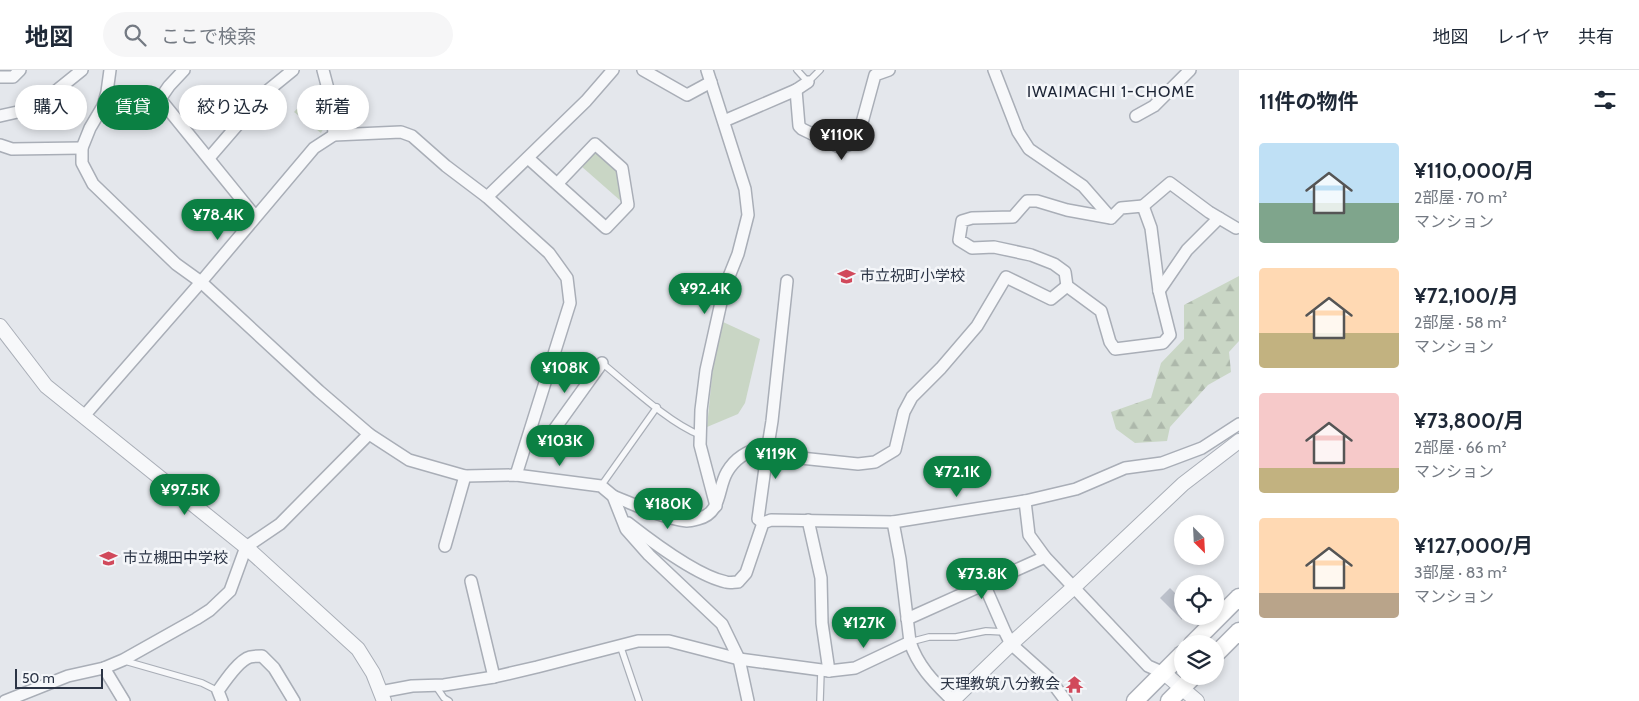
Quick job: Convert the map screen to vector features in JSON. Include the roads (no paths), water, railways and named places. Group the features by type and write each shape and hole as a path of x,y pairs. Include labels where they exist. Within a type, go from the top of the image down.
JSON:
{"main road":[{"path":"1201,635 1239,597"},
{"path":"1224,646 1239,631"},
{"path":"1135,701 1174,662"},
{"path":"1169,701 1185,685"}],"street":[{"path":"0,77 12,77 20,70"},
{"path":"0,116 22,111 51,95 82,70"},
{"path":"110,70 103,106 90,128 82,148 82,163 93,184 176,264 202,282 312,385 369,434 409,460 466,476 516,475 601,486 613,496 665,516 688,521 705,517 716,506 726,473 738,458 753,449 768,446 779,453 791,457 858,464 874,462 895,450 904,412 912,397 941,368 977,326 1006,276 1051,299 1067,286"},
{"path":"184,70 160,99 255,216"},
{"path":"209,158 266,92 293,70"},
{"path":"324,70 332,104 334,135"},
{"path":"487,197 586,101 613,70"},
{"path":"643,70 688,95 711,82"},
{"path":"707,70 745,190 748,215 738,254 724,289 706,370 701,410 700,445 716,506"},
{"path":"796,90 799,126 840,148 857,140 875,75 889,70"},
{"path":"994,70 1018,132 1029,149 1083,186 1111,218"},
{"path":"1136,116 1154,106 1190,70"},
{"path":"724,121 796,90 808,82"},
{"path":"84,416 202,282 255,216 314,148 334,135 401,132 412,136 446,166 487,197 549,253 567,278 570,304 516,475"},
{"path":"528,158 556,184 606,228 628,206 622,168 596,144 556,184"},
{"path":"0,145 12,150 82,148"},
{"path":"1111,218 1121,208 1143,206 1170,183 1209,212 1236,228"},
{"path":"1111,218 1067,210 1037,201 1027,201 1013,217 972,218 962,221 959,240 972,248 994,247 1031,255 1054,264 1065,272 1067,286 1101,311 1110,342 1115,348 1163,343 1170,334 1159,292 1151,228 1143,206"},
{"path":"1159,292 1188,250 1219,218"},
{"path":"763,523 758,519 772,421 788,281"},
{"path":"0,326 46,386 246,547 358,649 373,673 382,696 412,686 435,685 494,677 638,641 670,641 739,659 825,671 855,668 910,642"},
{"path":"530,432 551,434 602,364"},
{"path":"763,523 772,520 893,522 1026,500 1076,489 1125,468 1162,463 1202,448 1239,424"},
{"path":"6,698 68,676 104,668 123,660 196,620 210,610 230,591 246,547 280,524 369,434"},
{"path":"893,522 900,559 910,642 914,654 922,668 953,701 1008,638 1074,587 1183,484 1239,441"},
{"path":"445,546 466,476"},
{"path":"613,496 626,529 649,555 722,624 739,659 748,701"},
{"path":"1026,500 1029,536 1045,557 1148,666 1164,673 1198,701"},
{"path":"622,518 644,536 678,558 705,574 727,582 738,582 746,573 763,523"},
{"path":"808,520 821,578 825,671"},
{"path":"907,619 1045,557"},
{"path":"471,581 494,677"},
{"path":"984,584 1008,638 1048,677 1066,701"},
{"path":"220,696 240,663 248,657 262,656 274,668 294,701"},
{"path":"104,668 124,701"}],"lane":[{"path":"797,70 808,82 820,70"},
{"path":"602,364 688,430 700,434"},
{"path":"601,486 656,407"},
{"path":"910,642 929,637 956,637 986,631 1008,638"},
{"path":"620,645 639,701"},
{"path":"123,660 202,683 220,696"},
{"path":"820,701 825,671"},
{"path":"435,685 444,698 449,701"}],"place":[{"name":"市立祝町小学校","path":"846,276"},
{"name":"市立槻田中学校","path":"109,558"},
{"name":"天理教筑八分教会","path":"1074,684"}],"district":[{"name":"IWAIMACHI 1-CHOME","path":"1111,91"}]}
